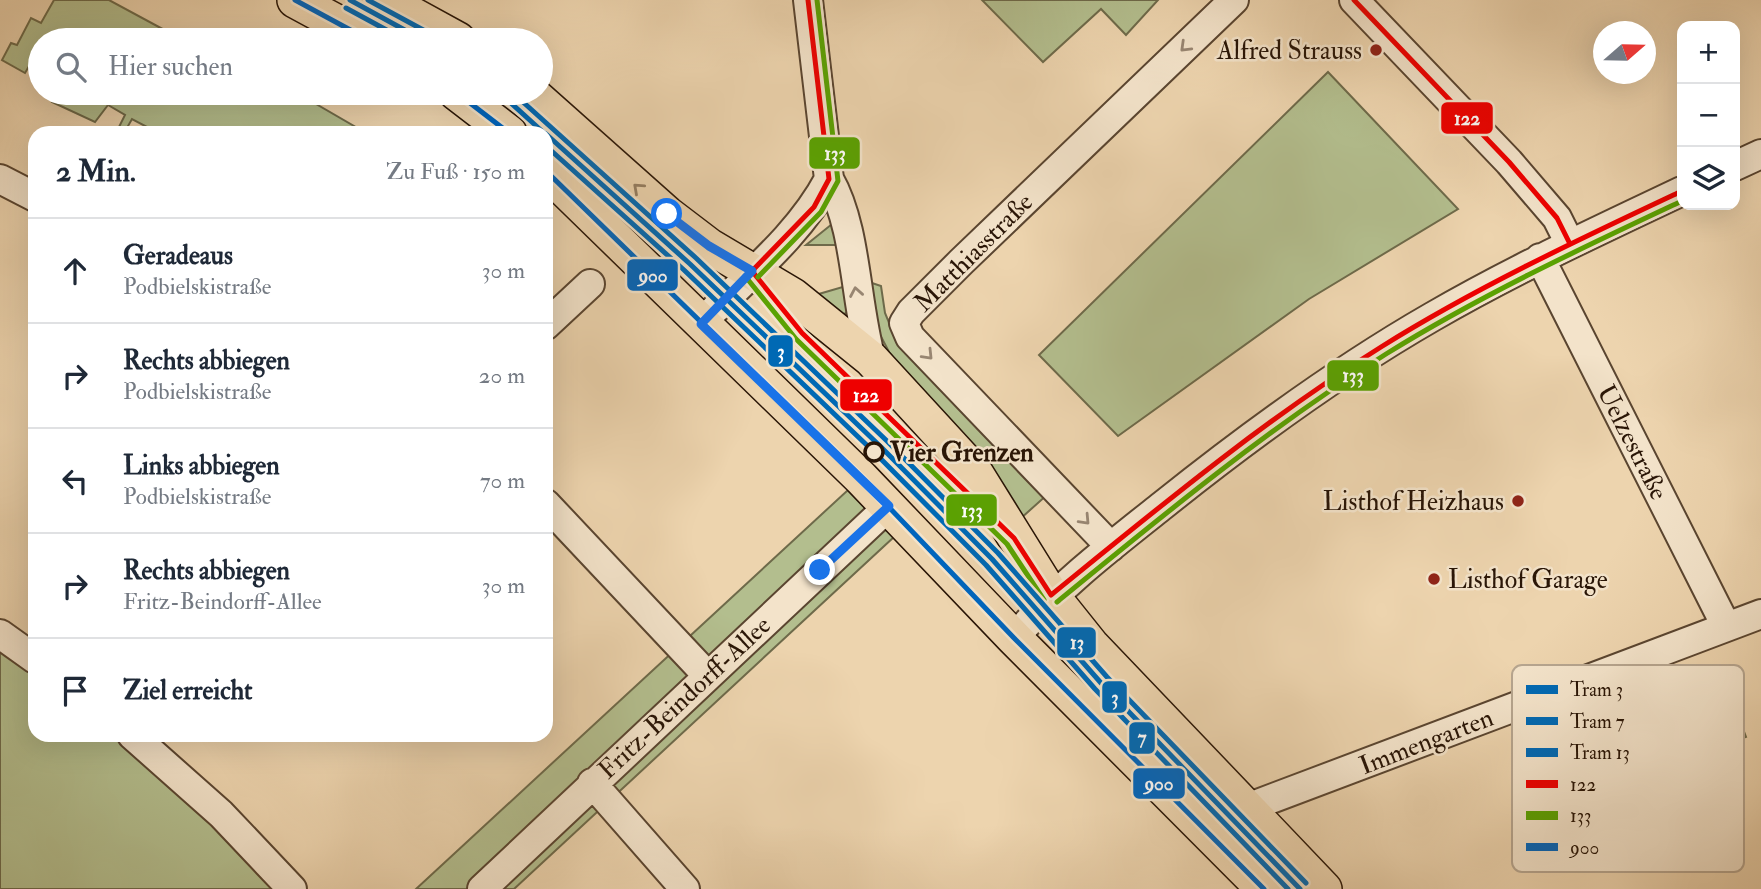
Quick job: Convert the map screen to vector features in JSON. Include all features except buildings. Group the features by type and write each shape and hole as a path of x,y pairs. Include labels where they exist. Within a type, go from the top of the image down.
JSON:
{"main road":[{"path":"295,0 347,28"},
{"path":"385,0 436,28"},
{"path":"473,105 500,126"},
{"path":"544,105 667,214 709,246 793,296 871,359 974,471 1051,595 1091,645 1324,889"},
{"path":"553,178 889,506 1252,885"}],"street":[{"path":"808,0 829,179 838,195 846,221 856,289 871,359"},
{"name":"Matthiasstraße","path":"1111,547 910,337 904,323 911,312 941,282 1234,0"},
{"path":"1354,0 1509,162 1557,218 1570,244"},
{"path":"1740,164 1761,154"},
{"path":"0,179 28,193"},
{"path":"701,324 814,207 829,179"},
{"path":"1014,638 1051,595 1199,476 1319,388 1430,318 1540,258 1677,193"},
{"name":"Uelzestraße","path":"1540,258 1726,626"},
{"path":"553,319 590,284"},
{"name":"Fritz-Beindorff-Allee","path":"482,889 889,506"},
{"path":"553,511 707,675"},
{"name":"Immengarten","path":"1623,665 1761,614"},
{"path":"0,634 28,654"},
{"name":"Immengarten","path":"1247,808 1512,707"},
{"path":"161,744 221,814 292,889"},
{"path":"592,783 685,889"}],"green space":[{"path":"54,0 109,0 161,28 28,28 28,68 25,73 2,60 11,43 17,45 31,18 41,23"},
{"path":"982,0 1158,0 1126,35 1101,9 1043,62"},
{"path":"1328,72 1458,209 1309,299 1118,436 1039,355"},
{"path":"58,105 108,105 95,122"},
{"path":"108,105 318,105 354,126 145,126 132,119 128,126 120,126 125,115"},
{"path":"832,224 841,245 806,245"},
{"path":"866,281 881,286 885,313 892,330 1048,494 1020,519 889,352 873,321"},
{"path":"846,286 848,312 840,316 812,296"},
{"path":"861,478 895,536 514,889 416,889"},
{"path":"0,634 28,654 28,742 139,742 292,889 0,889"}],"tram line":[{"name":"3","path":"350,0 401,28"},
{"name":"13","path":"368,0 420,28"},
{"name":"7","path":"346,8 383,28"},
{"name":"3","path":"513,105 536,126"},
{"name":"13","path":"526,105 550,126"},
{"name":"13","path":"553,129 696,258 887,441 998,553 1107,677 1306,883"},
{"name":"3","path":"553,140 690,264 881,447 992,559 1101,683 1300,889"},
{"name":"7","path":"553,152 684,270 875,453 986,565 1095,689 1288,889"}],"transit line":[{"name":"900","path":"295,0 347,28"},
{"name":"122","path":"752,271 814,207 829,179 808,0"},
{"name":"133","path":"758,277 821,212 838,181 817,0"},
{"name":"122","path":"1354,0 1509,162 1557,218 1570,244"},
{"name":"900","path":"473,105 500,126"},
{"name":"900","path":"553,178 861,478 1014,638 1264,889"},
{"name":"122","path":"1051,595 1253,435 1381,347 1492,284 1677,193"},
{"name":"133","path":"1057,602 1259,442 1386,354 1495,292 1677,203"},
{"name":"122","path":"752,271 802,333 1014,538 1051,595"},
{"name":"133","path":"745,276 796,339 1007,544 1044,600"}],"place":[{"name":"Alfred Strauss","path":"1376,50"},
{"name":"Vier Grenzen","path":"874,452"},
{"name":"Listhof Heizhaus","path":"1518,501"},
{"name":"Listhof Garage","path":"1434,579"}],"route":[{"path":"667,214 709,246 752,271 701,324 889,506 820,570"}]}
